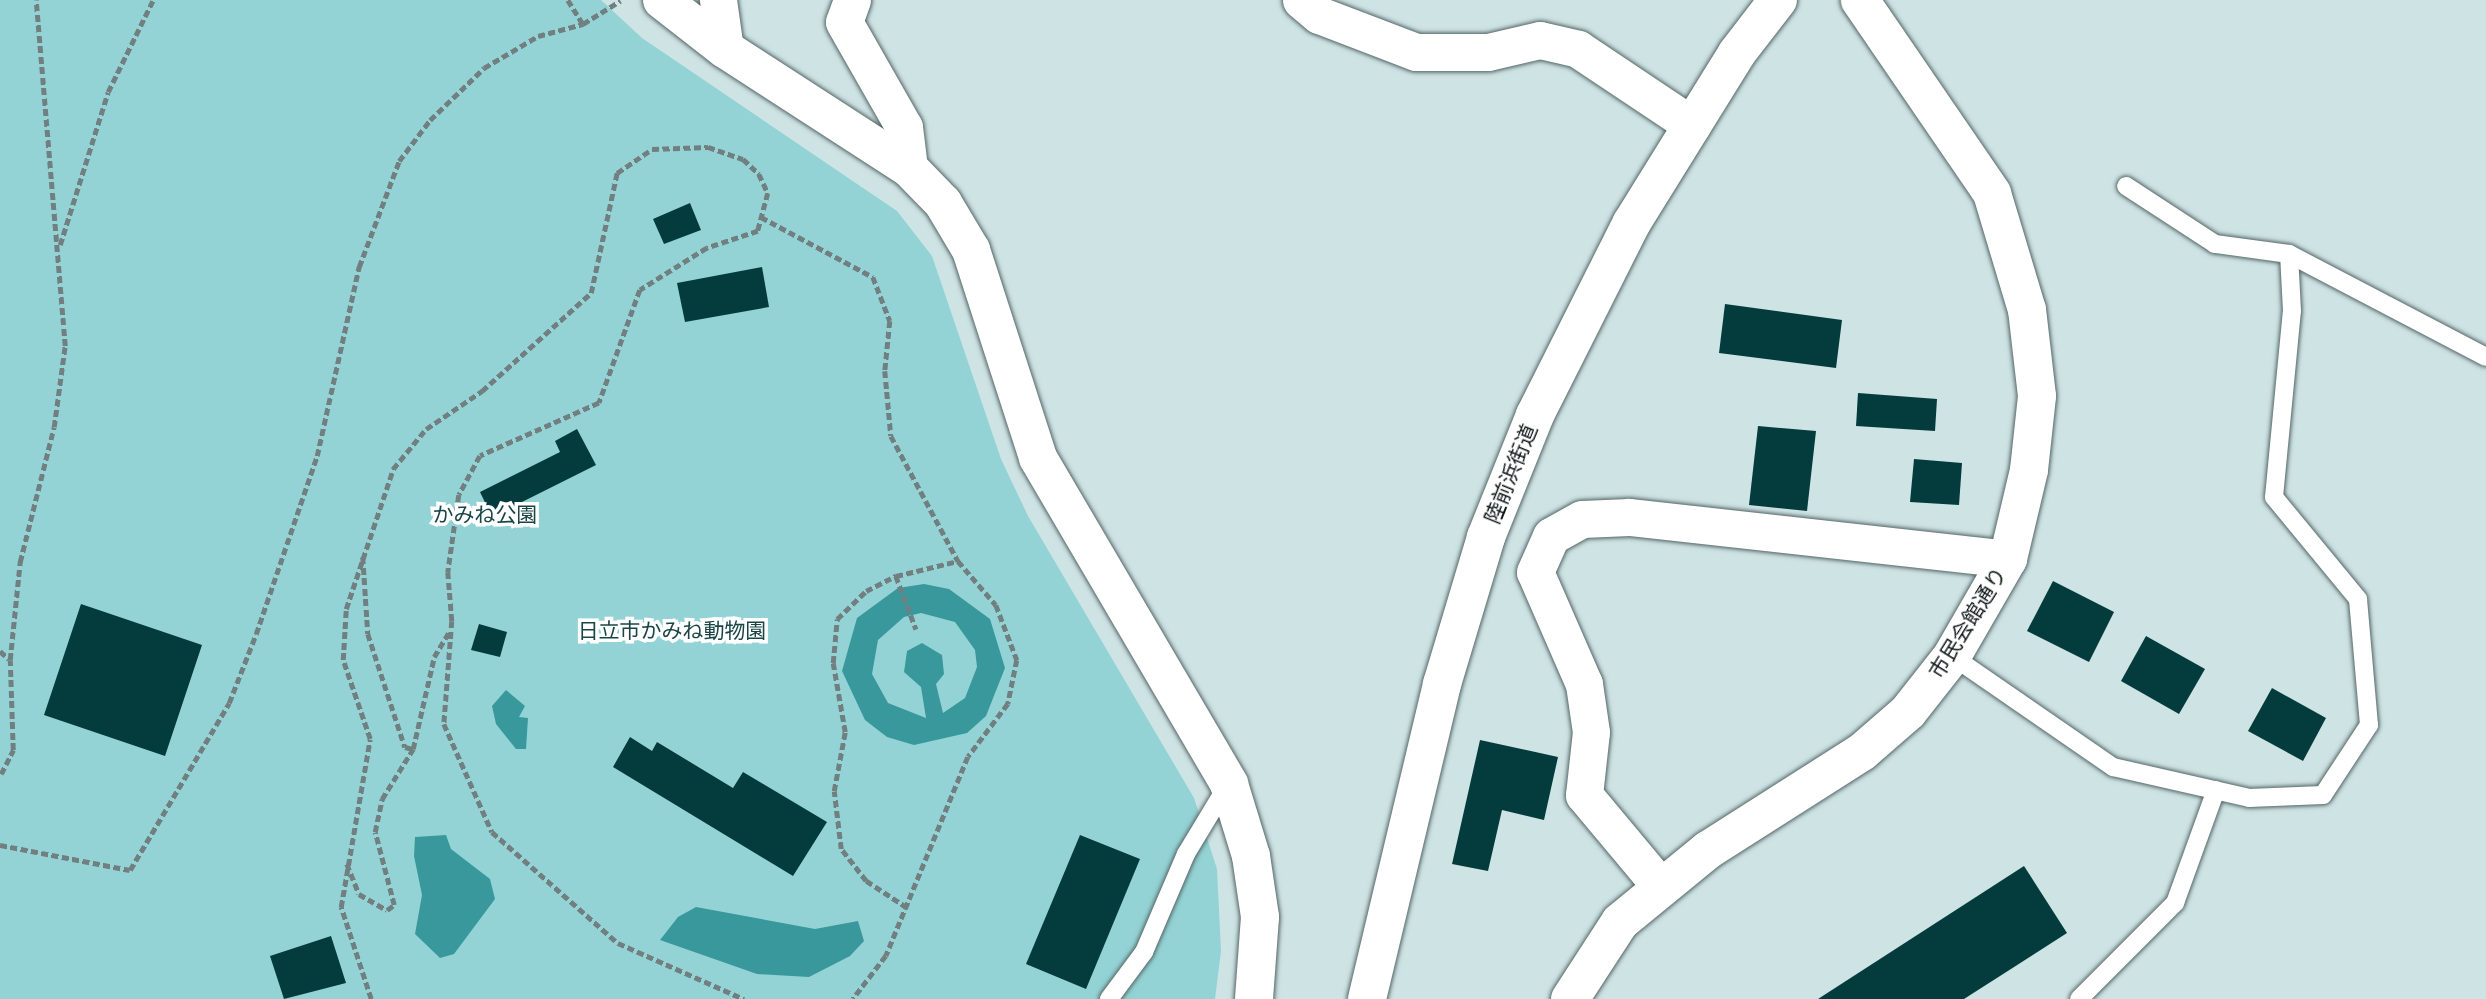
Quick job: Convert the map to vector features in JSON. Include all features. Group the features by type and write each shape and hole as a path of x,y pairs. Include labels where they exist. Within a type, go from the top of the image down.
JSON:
{"main road":[{"path":"662,0 725,49 909,168 943,203 971,250 1038,458 1228,783 1251,856 1260,917 1254,999"},
{"name":"陸前浜街道","path":"1367,999 1442,684 1486,537 1582,316 1692,125 1778,0"},
{"name":"市民会館通り","path":"1579,990 1620,922 1661,887 1863,752 1908,712 1952,656 2008,559 2029,470 2037,396 2027,310 1992,193 1860,0"}],"street":[{"path":"718,0 725,49"},
{"path":"852,0 844,22 904,127 909,168"},
{"path":"1316,5 1416,52 1488,52 1540,40 1577,49 1692,125"},
{"path":"1661,887 1584,795 1591,732 1584,684 1535,572 1551,536 1581,519 1629,517 2008,559"}],"lane":[{"path":"2126,186 2216,244 2289,254 2486,357"},
{"path":"1952,656 2113,767 2249,798 2323,795 2368,725 2358,599 2274,497 2292,311 2289,254"},
{"path":"1109,999 1144,952 1186,854 1228,783"},
{"path":"2079,999 2175,903 2216,790"}],"path":[{"path":"0,781 1,773 13,750 16,713 10,660 27,521 60,396 65,346 59,249 36,0"},
{"path":"59,249 108,92 153,0"},
{"path":"568,0 583,24"},
{"path":"0,845 130,870 229,703 256,634 317,456 359,267 399,161 430,120 484,68 538,36 583,24 621,0"},
{"path":"371,999 341,907 346,856 369,762 363,706 343,660 346,609 393,469 426,429 482,391 591,293 617,173 652,149 708,147 743,159 759,174 768,193 758,231 707,248 640,290 599,403 480,456 459,495 448,572 451,628 444,724 492,832 618,943 744,999"},
{"path":"761,217 873,277 890,321 885,371 891,436 958,561 996,605 1017,660 1008,704 968,757 887,956 853,999"},
{"path":"363,553 368,634 383,695 405,747 413,749"},
{"path":"907,908 866,881 841,849 835,791 845,732 833,663 837,619 866,591 896,576 958,561"},
{"path":"896,576 916,629"},
{"path":"346,856 359,894 387,910 394,905 375,832 382,799 413,749 434,657 451,628"},
{"path":"0,651 10,660"}],"green space":[{"name":"日立市かみね動物園","path":"0,0 601,0 642,38 897,211 932,256 1001,459 1028,516 1194,798 1217,869 1221,951 1215,999 0,999"}],"shaded area":[{"path":"924,584 949,589 990,619 1005,668 986,716 967,733 914,745 887,737 865,720 842,671 857,618 898,588","holes":["921,613 955,622 975,650 977,667 965,698 943,713 936,684 944,674 942,655 922,643 907,651 904,672 921,687 926,718 888,703 872,674 878,640 904,617"]},
{"path":"506,690 525,706 519,717 528,718 526,749 516,749 496,724 492,706"},
{"path":"446,835 451,849 490,879 495,899 454,954 440,958 415,934 422,895 414,856 415,837"},
{"path":"696,907 815,929 858,921 864,941 850,956 809,977 757,974 660,940 678,917"}],"building":[{"path":"690,203 701,230 664,244 653,219"},
{"path":"762,267 769,307 685,322 677,283"},
{"path":"1725,304 1842,320 1836,368 1719,353"},
{"path":"1858,393 1937,399 1935,431 1856,426"},
{"path":"1758,426 1816,431 1807,511 1749,505"},
{"path":"577,429 596,465 492,517 480,492 560,452 555,441"},
{"path":"1914,459 1962,463 1959,505 1910,502"},
{"path":"2053,581 2114,612 2089,662 2027,631"},
{"path":"81,604 202,645 165,756 44,715"},
{"path":"479,624 507,632 500,657 471,650"},
{"path":"2146,636 2205,669 2179,714 2121,681"},
{"path":"2272,688 2326,718 2303,761 2248,731"},
{"path":"630,737 652,751 657,742 733,788 743,772 827,822 793,876 613,767"},
{"path":"1480,740 1558,757 1544,820 1502,810 1488,871 1452,864"},
{"path":"1080,835 1140,859 1086,989 1026,964"},
{"path":"2024,866 2067,933 1964,999 1818,999"},
{"path":"331,936 346,983 284,999 270,956"}],"park label":[{"name":"かみね公園","path":"485,515"}]}
